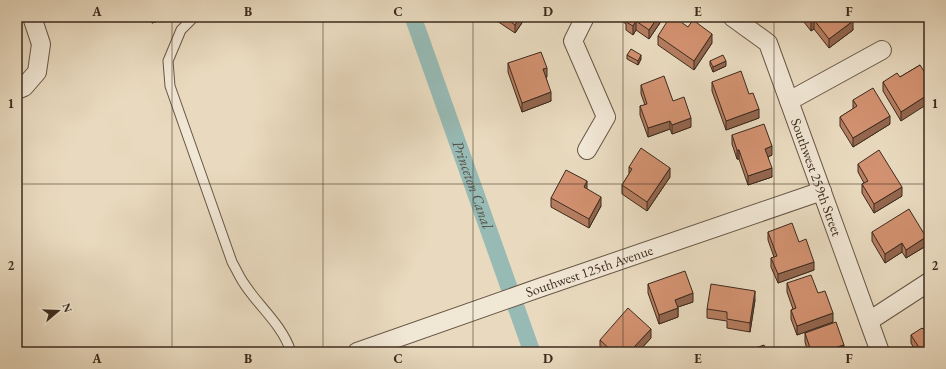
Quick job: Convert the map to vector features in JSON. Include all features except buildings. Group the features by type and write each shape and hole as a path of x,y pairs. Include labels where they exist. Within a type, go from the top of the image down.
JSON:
{"street":[{"path":"17,90 24,87 37,72 41,44 32,17"},
{"path":"585,17 573,41 606,117 587,150"},
{"name":"Southwest 259th Street","path":"732,17 768,43 880,352"},
{"path":"789,101 882,50"},
{"name":"Southwest 125th Avenue","path":"357,352 822,191"},
{"path":"869,320 929,282"}],"lane":[{"path":"194,17 181,30 168,61 170,86 232,262 243,282 287,341 291,352"}],"waterway":[{"name":"Princeton Canal","path":"413,17 532,352"}]}
